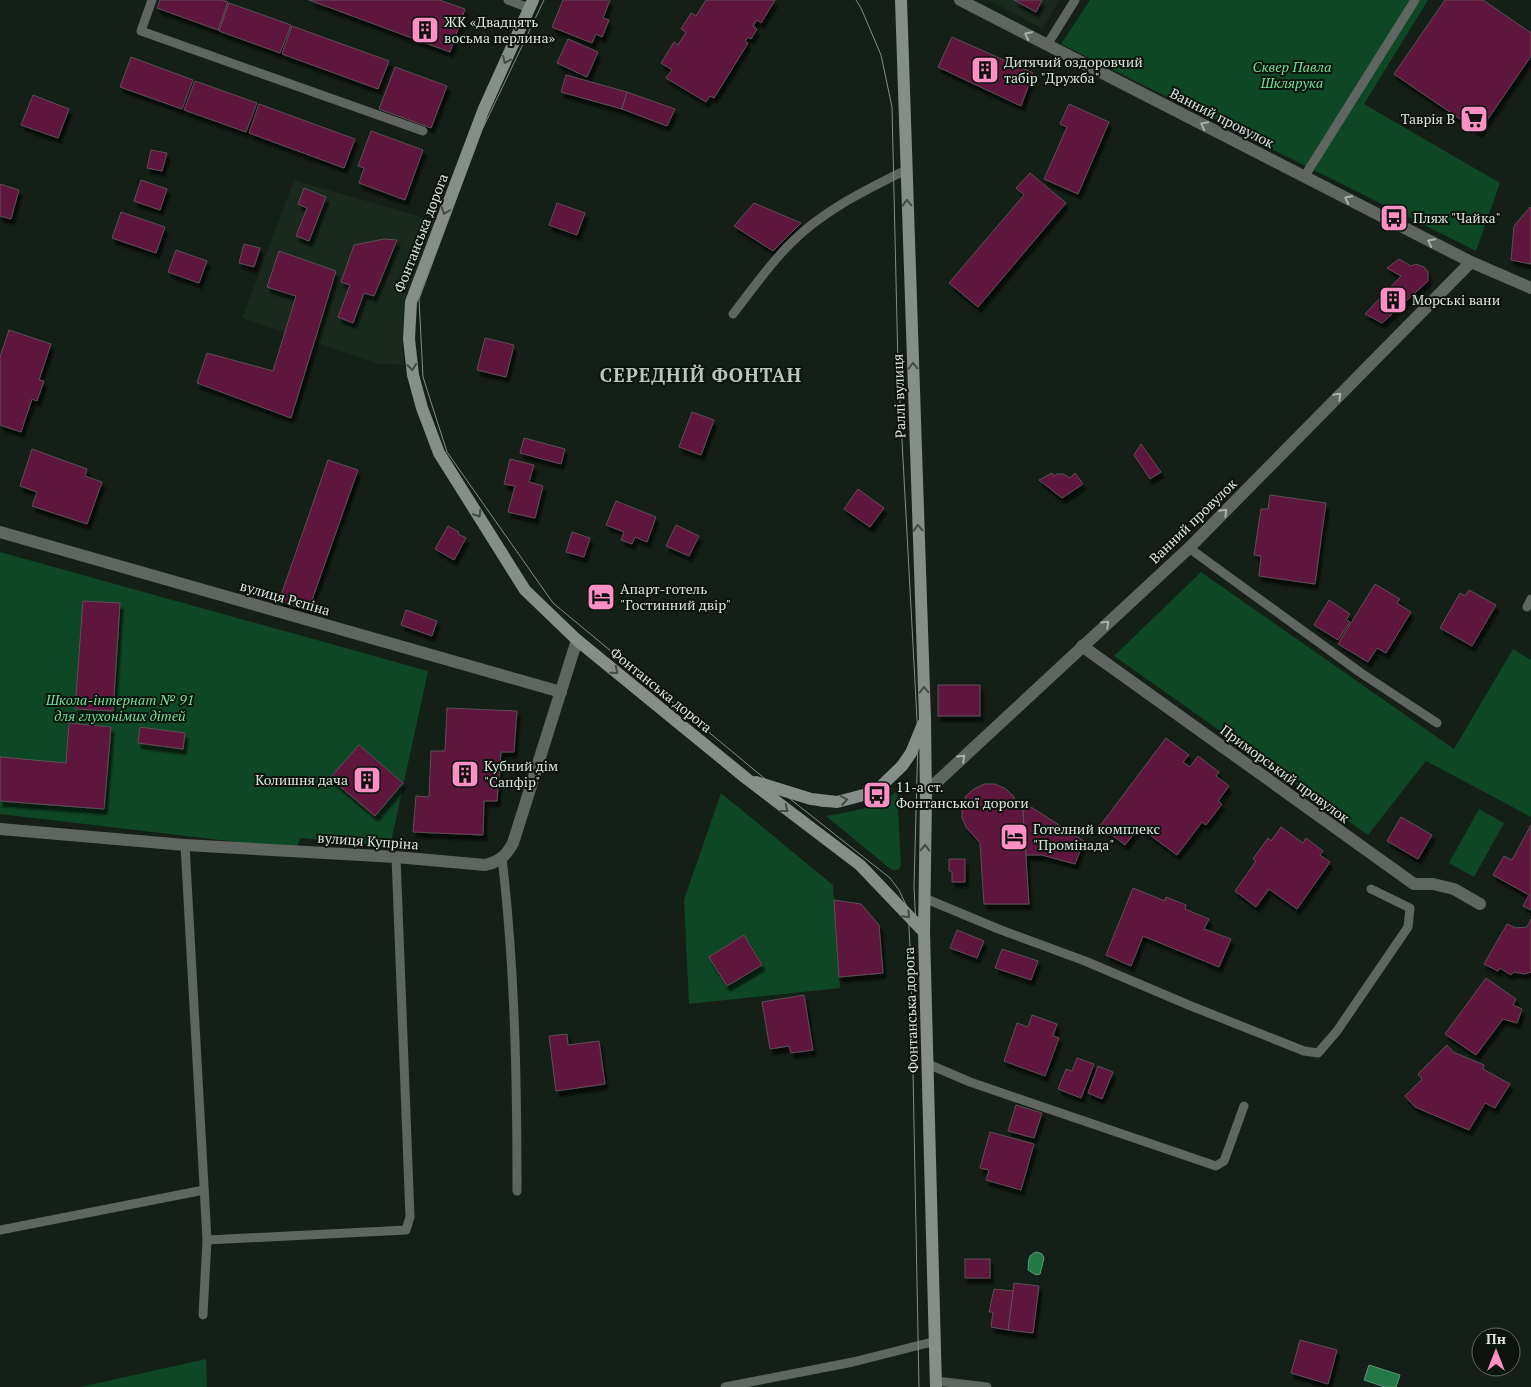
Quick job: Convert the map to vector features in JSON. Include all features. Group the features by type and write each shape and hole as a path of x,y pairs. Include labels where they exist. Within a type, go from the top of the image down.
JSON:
{"main road":[{"name":"Раллі вулиця","path":"900,0 925,720 924,932"},
{"name":"Фонтанська дорога","path":"531,4 483,112 411,302 409,339 413,376 422,408 440,453 525,590 577,640 746,778 860,865 924,932 936,1384"},
{"path":"746,778 811,799 836,802 875,792 902,766 911,753 925,720"}],"street":[{"name":"Ванний провулок","path":"960,0 1471,262 1531,288"},
{"name":"Ванний провулок","path":"926,792 1189,548 1471,262"},
{"name":"вулиця Рєпіна","path":"0,532 561,692"},
{"path":"502,858 513,843 577,640"},
{"name":"Приморський провулок","path":"1082,646 1414,884 1433,884 1454,889 1480,904"},
{"name":"вулиця Купріна","path":"0,829 185,845 396,857 485,865 494,863 502,858"}],"lane":[{"path":"152,0 140,31 423,132"},
{"path":"508,0 531,4"},
{"path":"1047,45 1075,0"},
{"path":"1304,176 1415,0"},
{"path":"733,314 792,242 818,220 868,189 906,170"},
{"path":"1189,548 1361,673 1436,723"},
{"path":"185,845 206,1240 203,1315"},
{"path":"206,1240 406,1230 410,1217 396,857"},
{"path":"502,858 510,919 517,1103 518,1191"},
{"path":"924,898 1001,930 1085,961 1304,1051 1318,1053 1337,1031 1408,927 1410,908 1370,889"},
{"path":"928,1064 970,1082 1216,1166 1224,1161 1244,1106"},
{"path":"0,1230 204,1190"},
{"path":"725,1387 853,1362 936,1341"},
{"path":"936,1384 987,1387"}],"shaded area":[{"path":"989,0 1059,0 1042,29"},
{"path":"294,180 435,221 405,305 402,340 404,365 380,364 242,318"},
{"path":"1037,1252 1042,1254 1044,1258 1040,1274 1036,1275 1028,1270 1030,1256"},
{"path":"1369,1365 1400,1375 1396,1387 1385,1387 1364,1380"}],"green space":[{"name":"Сквер Павла Шклярука","path":"1090,0 1428,0 1364,104 1500,183 1476,251 1061,44"},
{"name":"Школа-інтернат № 91 для глухонімих дітей","path":"0,552 428,671 390,847 301,838 295,849 0,814"},
{"path":"1201,572 1454,749 1513,649 1531,660 1531,817 1426,761 1368,835 1114,656"},
{"path":"897,791 901,866 898,870 892,870 826,816 872,806"},
{"path":"721,793 833,885 840,988 689,1004 684,900"},
{"path":"1479,809 1504,823 1474,877 1449,863"},
{"path":"206,1359 207,1387 80,1387"}],"building":[{"path":"160,0 222,0 228,2 218,30 157,8"},
{"name":"ЖК «Двадцять восьма перлина»","path":"309,0 439,0 465,9 450,52"},
{"path":"563,0 610,0 603,18 609,20 602,37 596,34 592,43 552,27"},
{"path":"706,0 775,0 761,23 757,20 753,26 757,29 751,39 748,37 745,41 748,43 714,98 710,96 706,102 666,78 672,70 661,63 674,42 678,45 686,32 681,29 691,13 696,16"},
{"path":"1014,0 1042,0 1036,12"},
{"path":"1445,0 1483,0 1531,33 1531,56 1479,132 1394,74"},
{"path":"229,3 291,25 280,53 219,31"},
{"path":"292,26 389,61 378,89 282,54"},
{"name":"Дитячий оздоровчий табір \"Дружба\"","path":"952,37 1033,73 1021,106 938,67"},
{"path":"568,39 598,52 587,77 557,63"},
{"path":"131,57 193,80 182,109 120,87"},
{"path":"395,67 447,86 431,128 379,109"},
{"path":"566,75 627,92 622,109 561,92"},
{"path":"195,81 257,103 246,132 184,110"},
{"path":"627,92 675,109 667,126 622,109"},
{"path":"33,95 69,109 58,138 21,125"},
{"path":"259,104 355,139 344,168 249,133"},
{"path":"1069,104 1109,122 1078,194 1044,179 1067,127 1060,124"},
{"path":"371,131 423,150 405,200 359,183 364,168 358,166"},
{"path":"151,150 167,153 162,171 147,168"},
{"path":"1030,173 1066,203 978,307 949,283 1024,195 1016,188"},
{"path":"141,180 167,189 160,210 134,201"},
{"path":"0,184 19,190 11,219 0,216"},
{"path":"304,188 326,197 309,241 296,236 307,208 298,204"},
{"path":"557,203 585,213 577,235 549,225"},
{"path":"754,203 801,223 773,251 734,226"},
{"path":"1530,207 1531,264 1511,260 1514,226"},
{"path":"121,212 165,227 156,253 112,238"},
{"path":"384,239 397,240 374,296 364,293 353,323 338,317 350,285 341,282 354,245"},
{"path":"244,244 260,248 254,267 239,263"},
{"path":"176,250 207,261 199,283 168,272"},
{"path":"279,251 336,271 291,418 197,383 207,353 273,371 296,296 267,287"},
{"name":"Морські вани","path":"1399,259 1411,266 1416,264 1424,267 1428,272 1428,281 1382,323 1365,314 1401,276 1387,268"},
{"path":"9,330 51,344 39,380 44,381 37,401 32,399 21,432 0,425 0,357"},
{"path":"485,338 514,345 506,377 477,370"},
{"path":"692,412 714,420 701,455 679,447"},
{"path":"524,438 565,449 561,464 520,453"},
{"path":"1141,444 1161,472 1150,479 1134,455"},
{"path":"32,449 87,469 85,476 102,482 87,524 32,506 37,492 20,486"},
{"path":"510,459 534,465 529,482 543,486 535,518 508,512 515,486 504,484"},
{"path":"328,460 358,470 308,611 279,601"},
{"path":"1052,473 1054,476 1063,474 1070,478 1075,473 1083,484 1062,498 1039,480"},
{"path":"858,489 884,508 870,527 844,509"},
{"path":"1270,495 1326,503 1315,584 1259,576 1261,556 1254,555 1261,509 1268,509"},
{"path":"616,501 656,517 647,542 635,537 632,544 621,540 624,532 606,525"},
{"path":"676,525 699,536 689,556 666,546"},
{"path":"448,526 466,538 454,560 435,549"},
{"path":"572,532 590,538 584,557 566,552"},
{"path":"1375,584 1400,599 1397,603 1411,612 1386,653 1377,648 1368,662 1338,644"},
{"path":"1469,590 1496,605 1472,646 1440,628 1460,593 1465,596"},
{"path":"1329,600 1350,614 1346,620 1350,622 1338,640 1314,625"},
{"path":"83,601 120,603 113,711 75,709"},
{"path":"406,610 437,621 432,636 401,625"},
{"path":"938,685 980,685 980,716 938,716"},
{"name":"Кубний дім \"Сапфір\"","path":"447,708 517,711 514,752 501,752 497,801 484,801 483,835 413,832 416,796 429,797 431,751 445,751"},
{"path":"69,723 111,727 104,809 0,801 0,757 66,763"},
{"path":"140,727 185,733 183,749 138,743"},
{"path":"1166,738 1189,755 1183,762 1190,767 1198,756 1219,772 1216,776 1229,786 1218,801 1222,804 1206,825 1202,822 1177,855 1139,827 1125,845 1100,826"},
{"name":"Колишня дача","path":"359,745 403,783 375,816 330,778"},
{"path":"984,784 995,784 1006,789 1023,811 1029,904 984,904 980,843 966,827 962,817 962,807 966,796"},
{"path":"1031,807 1084,841 1075,864 1042,855 1026,855 1023,811"},
{"path":"1401,817 1432,835 1418,859 1387,841"},
{"path":"1531,825 1531,910 1523,906 1529,895 1493,875 1504,856 1512,860"},
{"path":"1281,827 1303,843 1306,838 1323,851 1320,855 1330,862 1297,909 1269,889 1256,907 1235,891 1256,861 1253,859 1268,838 1271,841"},
{"path":"949,859 965,859 965,882 952,882 952,871 949,871"},
{"path":"1133,888 1165,901 1166,897 1186,905 1185,909 1209,919 1204,929 1231,939 1219,967 1143,936 1131,966 1106,955"},
{"path":"834,900 861,904 879,925 883,973 839,977"},
{"path":"1531,919 1531,972 1525,974 1514,972 1511,975 1500,968 1498,971 1484,964 1507,924 1516,928 1527,927"},
{"path":"957,930 984,941 977,958 950,948"},
{"path":"744,935 762,965 727,986 709,957"},
{"path":"1002,949 1038,961 1031,980 995,968"},
{"path":"1486,978 1516,999 1513,1005 1522,1009 1517,1023 1503,1019 1476,1055 1445,1034"},
{"path":"804,995 813,1050 791,1053 789,1046 770,1049 762,1002"},
{"path":"1032,1015 1057,1024 1053,1036 1059,1038 1045,1076 1004,1061 1017,1023 1028,1027"},
{"path":"567,1034 568,1045 599,1041 605,1084 556,1091 549,1036"},
{"path":"1447,1045 1453,1052 1484,1065 1483,1069 1510,1084 1495,1108 1485,1103 1469,1130 1415,1107 1405,1096 1422,1079 1418,1074"},
{"path":"1077,1058 1094,1064 1081,1098 1058,1089 1066,1069 1072,1071"},
{"path":"1098,1066 1113,1072 1102,1099 1088,1093"},
{"path":"1016,1105 1042,1113 1034,1138 1008,1131"},
{"path":"990,1132 1034,1144 1021,1190 986,1180 989,1170 980,1168"},
{"path":"965,1259 990,1259 990,1278 965,1278"},
{"path":"1014,1283 1039,1286 1033,1333 1008,1330"},
{"path":"994,1289 1013,1291 1008,1330 991,1327 993,1312 989,1312"},
{"path":"1300,1340 1337,1350 1328,1384 1291,1373"}],"tram line":[{"path":"544,0 482,130 419,299 423,377 447,452 553,603 770,783 890,878 899,890 908,909 911,966 919,1387"},
{"path":"856,0 881,55 892,107 898,366 918,738 914,887 916,927"},
{"path":"795,795 816,805 827,807 850,803 875,794 884,789 899,773 914,739"}],"place":[{"name":"ЖК «Двадцять восьма перлина»","path":"425,30"},
{"name":"Дитячий оздоровчий табір \"Дружба\"","path":"985,70"},
{"name":"Таврія В","path":"1474,119"},
{"name":"Пляж \"Чайка\"","path":"1394,218"},
{"name":"Морські вани","path":"1393,300"},
{"name":"Апарт-готель \"Гостинний двір\"","path":"601,597"},
{"name":"Кубний дім \"Сапфір\"","path":"465,774"},
{"name":"Колишня дача","path":"367,780"},
{"name":"11-а ст. Фонтанської дороги","path":"877,795"},
{"name":"Готелний комплекс \"Промінада\"","path":"1014,837"}],"district":[{"name":"СЕРЕДНІЙ ФОНТАН","path":"701,375"}]}
